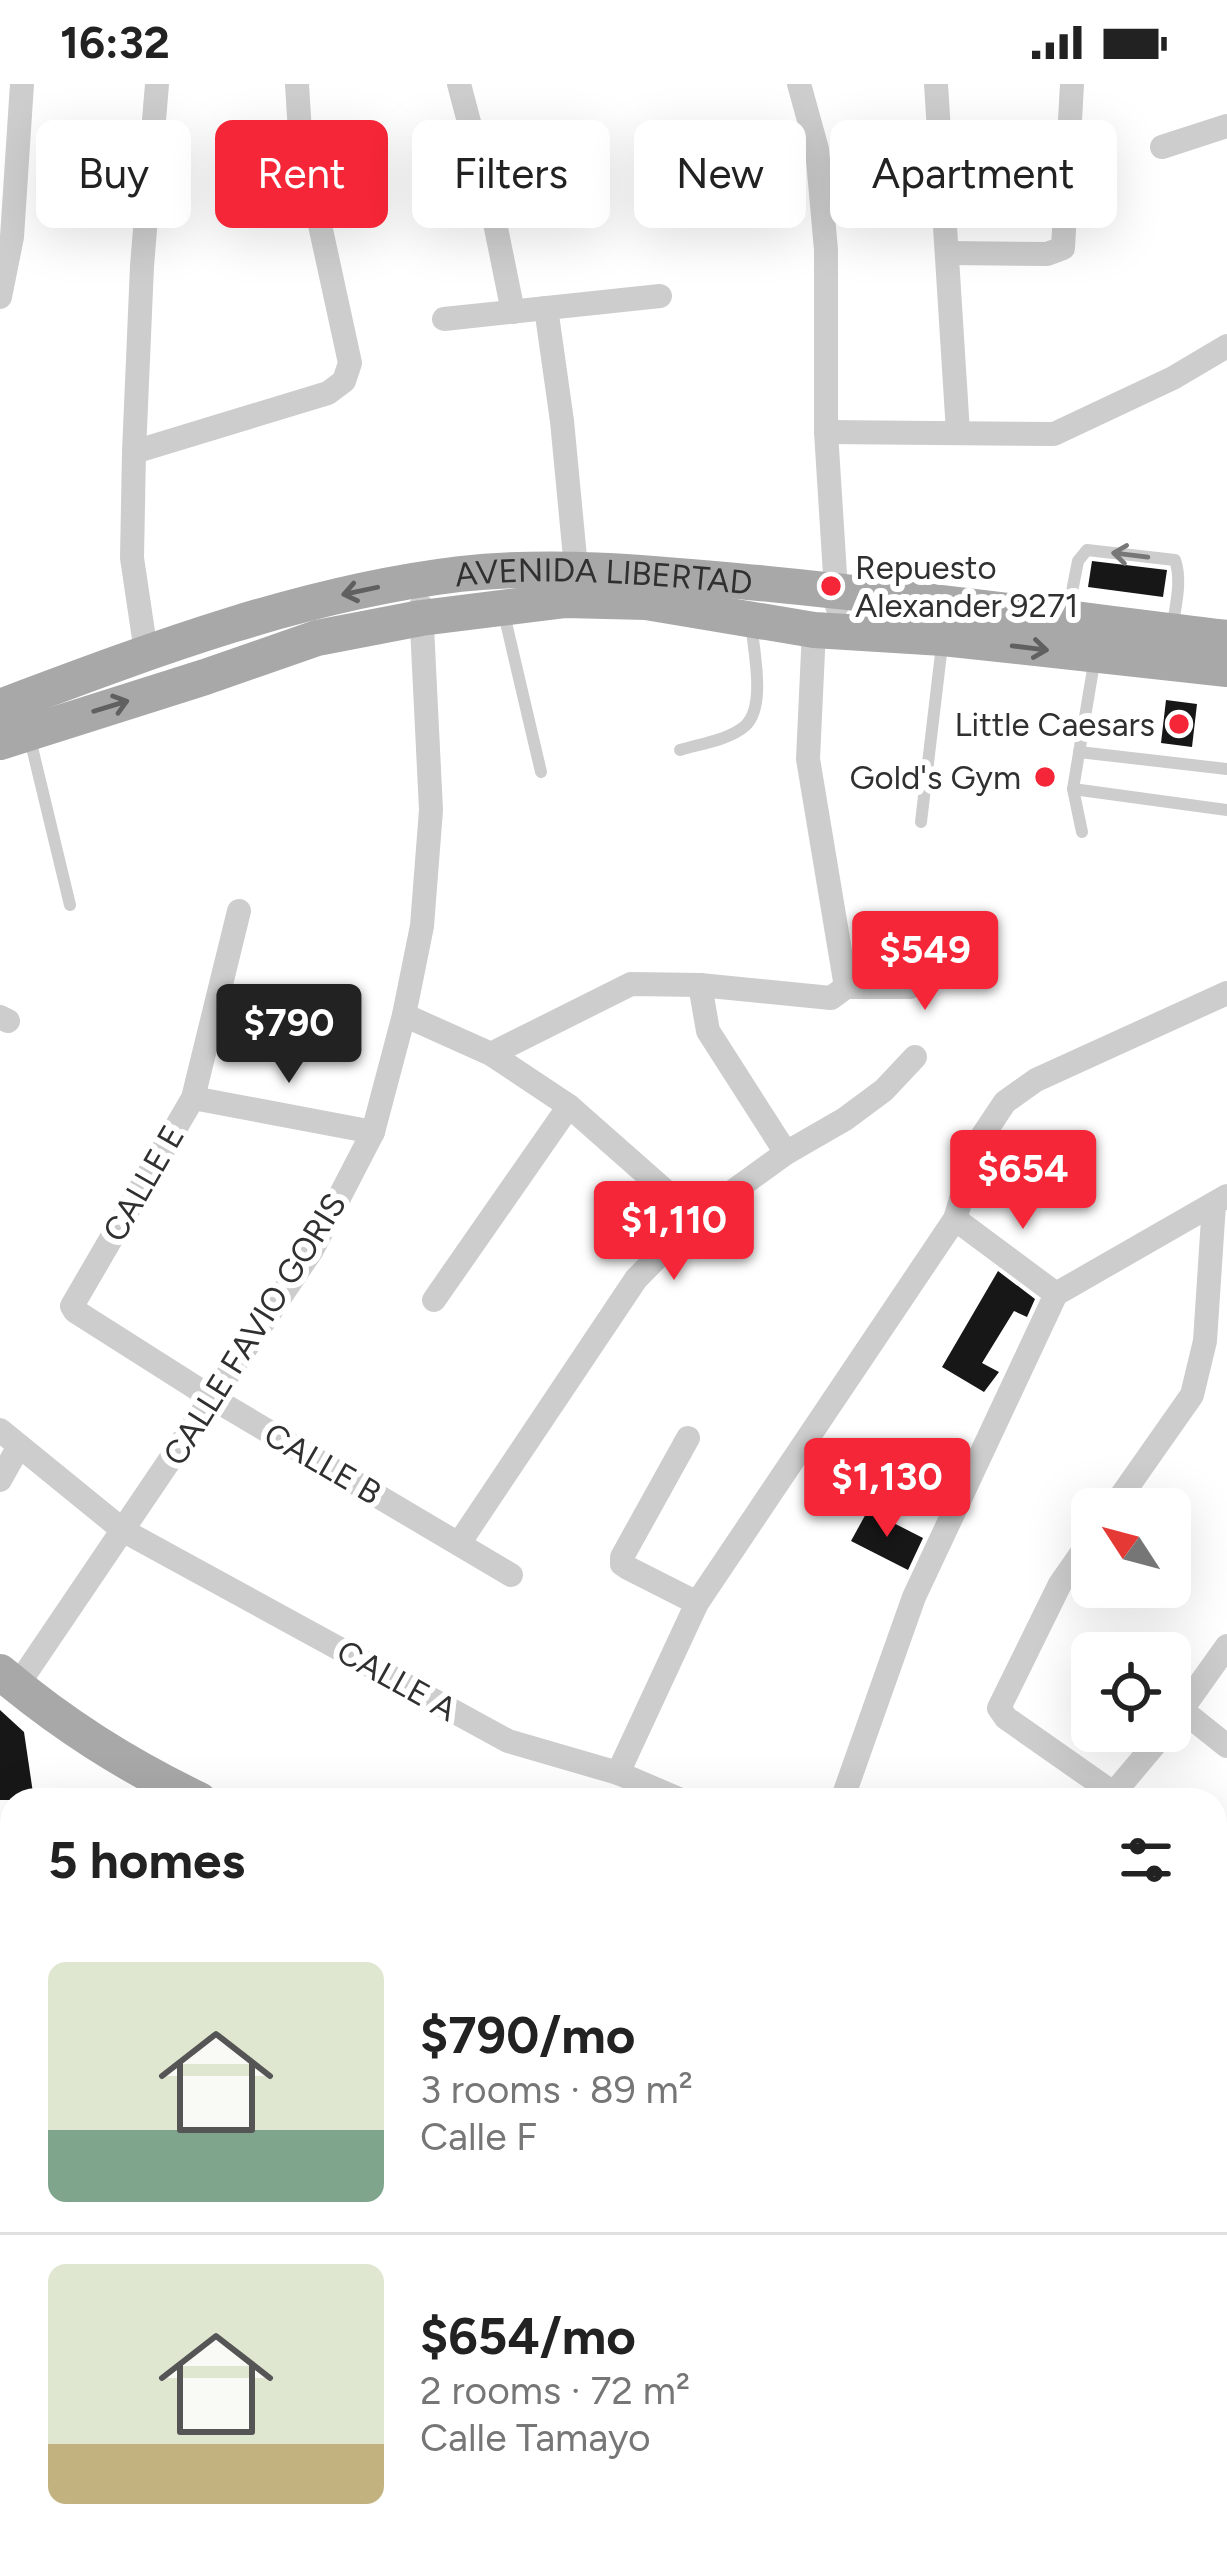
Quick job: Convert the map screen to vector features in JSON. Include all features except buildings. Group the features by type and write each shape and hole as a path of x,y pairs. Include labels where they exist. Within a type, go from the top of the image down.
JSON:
{"main road":[{"name":"AVENIDA LIBERTAD","path":"0,707 146,652 357,590 465,574 622,570 838,590 1227,638"},
{"name":"AVENIDA LIBERTAD","path":"14,737 317,638 421,618 566,600 646,602 825,631 943,638 1227,669"},
{"path":"9,1679 135,1769 175,1788"}],"street":[{"path":"0,297 12,237 22,84"},
{"path":"146,652 132,558 134,452 142,266 157,84"},
{"path":"134,452 328,393 344,381 350,363 300,133 297,84"},
{"path":"459,84 513,312"},
{"path":"799,84 817,148 826,250 826,432 838,590 825,631 808,759 842,990"},
{"path":"936,84 958,432"},
{"path":"948,253 1047,254 1063,248 1072,84"},
{"path":"1162,147 1227,126"},
{"path":"444,319 660,296"},
{"path":"546,308 576,568"},
{"path":"826,432 1054,434 1173,378 1227,346"},
{"name":"CALLE FAVIO GORIS","path":"9,1679 124,1531 311,1250 373,1132 422,926 431,811 420,580"},
{"name":"CALLE E","path":"75,1311 73,1301 193,1098 239,911"},
{"path":"491,1054 631,984 700,985 831,998 842,990 910,987 966,941"},
{"path":"700,985 708,1031 786,1153"},
{"path":"618,1773 697,1603 955,1219 979,1141 1005,1102 1036,1080 1227,993"},
{"path":"404,1015 491,1054 569,1106 696,1218"},
{"path":"460,1542 636,1279 696,1218 786,1153 872,1100 915,1058"},
{"path":"193,1098 373,1132"},
{"path":"434,1300 569,1106"},
{"path":"846,1788 914,1597 1056,1294 1220,1200"},
{"path":"1127,1488 1192,1395 1205,1341 1220,1200"},
{"path":"955,1219 1056,1294"},
{"name":"CALLE B","path":"75,1311 511,1575"},
{"path":"0,1480 10,1438"},
{"name":"CALLE A","path":"10,1438 124,1531 508,1741 653,1788"},
{"path":"688,1438 622,1564 697,1603"},
{"path":"1071,1568 999,1708 1100,1788"},
{"path":"1191,1697 1227,1646"},
{"path":"1191,1731 1227,1746"},
{"path":"1118,1788 1148,1752"}],"lane":[{"path":"1067,619 1078,561 1087,550 1175,560 1178,588 1172,631"},
{"path":"503,608 541,772"},
{"path":"680,750 732,734 747,725 758,705 751,618"},
{"path":"921,822 943,638"},
{"path":"1082,832 1073,789 1095,656"},
{"path":"14,737 70,905"},
{"path":"1079,752 1227,769"},
{"path":"1073,789 1227,810"}],"place":[{"name":"Repuesto Alexander 9271","path":"831,586"},
{"name":"Little Caesars","path":"1179,724"},
{"name":"Gold's Gym","path":"1045,777"}]}
